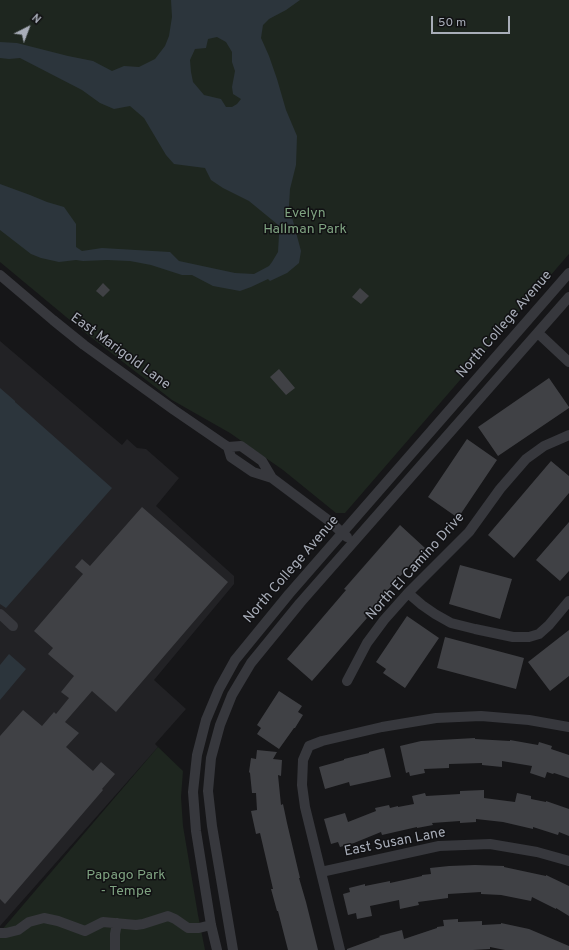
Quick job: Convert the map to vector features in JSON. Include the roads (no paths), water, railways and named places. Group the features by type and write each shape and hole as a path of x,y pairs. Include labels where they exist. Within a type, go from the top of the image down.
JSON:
{"street":[{"name":"North College Avenue","path":"217,950 211,925 196,831 192,792 197,755 206,720 219,689 235,660 289,594 569,273"},
{"name":"East Marigold Lane","path":"0,275 84,345 228,447 231,457 253,472 272,478 328,520 353,543"},
{"name":"North College Avenue","path":"233,950 212,826 208,791 211,758 220,725 232,695 251,663 300,603 569,297"},
{"path":"538,333 569,362"},
{"name":"North El Camino Drive","path":"347,681 367,644 384,620 408,593 468,532 500,489 526,459 544,446 569,435"},
{"name":"East Marigold Lane","path":"228,447 243,447 262,461 272,478"},
{"path":"408,593 435,614 451,622 513,637 529,637 538,634 549,625 569,601"},
{"path":"0,614 13,626"},
{"path":"340,950 305,807 302,785 302,760 309,746 322,741 382,727 436,718 489,716 551,723 569,727"},
{"name":"East Susan Lane","path":"321,872 440,846 490,844 537,852 569,861"},
{"path":"0,933 6,934 18,930 29,922 44,918 58,921 85,931 103,922 136,925 168,916 188,928 199,928 211,925"},
{"path":"115,950 117,923"}],"park label":[{"name":"Evelyn Hallman Park","path":"305,222"},
{"name":"Papago Park - Tempe","path":"126,884"}]}
